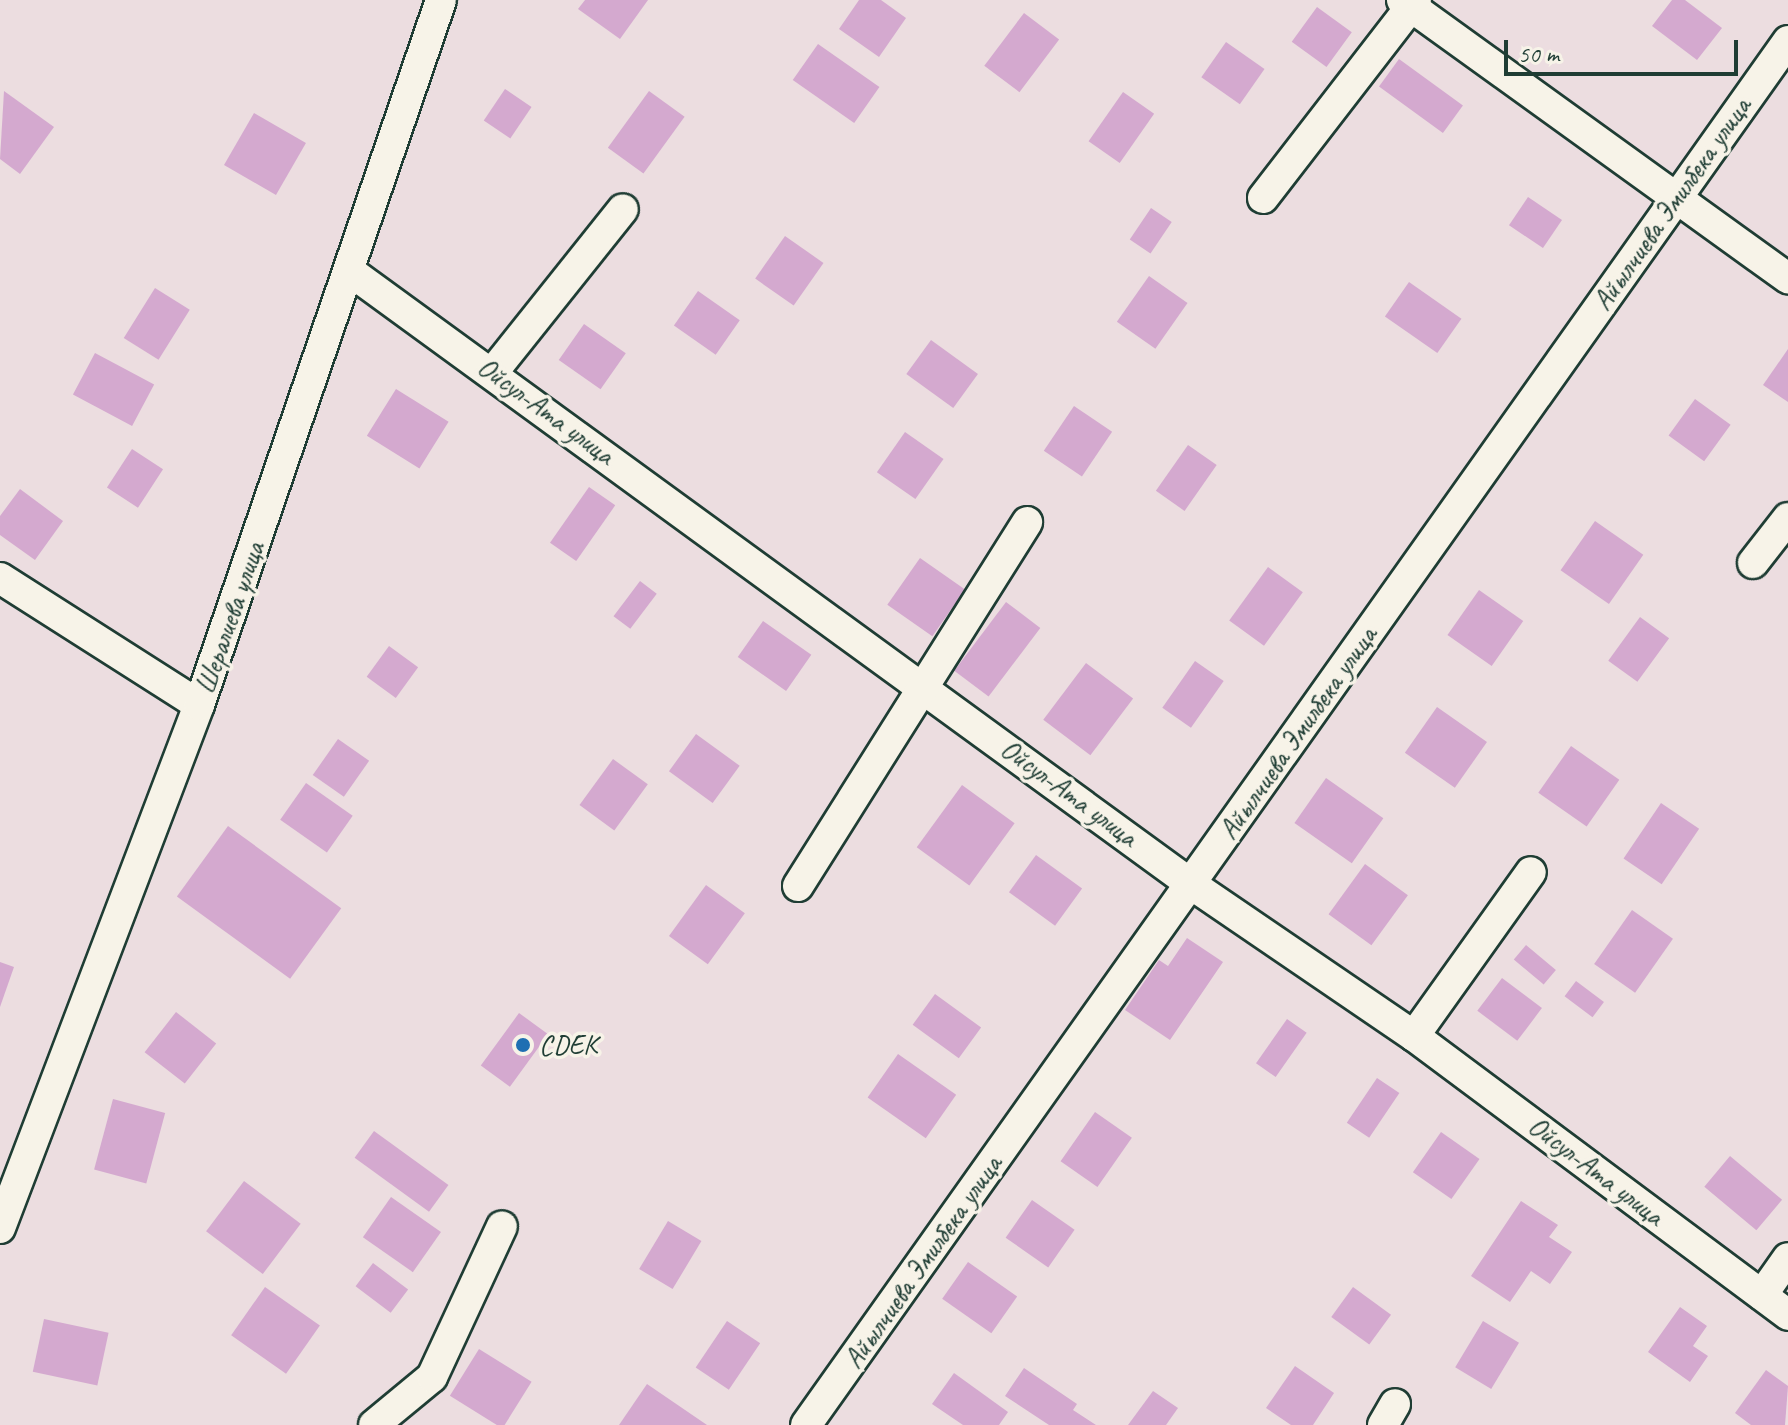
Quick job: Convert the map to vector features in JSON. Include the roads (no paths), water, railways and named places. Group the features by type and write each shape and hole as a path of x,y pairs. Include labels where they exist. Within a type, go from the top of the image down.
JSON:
{"street":[{"name":"Шералиева улица","path":"0,1228 199,705 351,272 441,0"},
{"path":"1263,198 1410,2 1788,278"},
{"name":"Айылчиева Эмилбека улица","path":"806,1425 1788,41"},
{"path":"493,372 623,209"},
{"name":"Ойсул-Ата улица","path":"351,272 923,685 1191,884 1414,1036 1788,1315"},
{"path":"1753,563 1788,518"},
{"path":"798,886 1027,522"},
{"path":"0,578 199,705"},
{"path":"1414,1036 1531,872"},
{"path":"374,1425 432,1377 502,1226"},
{"path":"1762,1295 1788,1258"}],"place":[{"name":"CDEK","path":"523,1045"}]}
